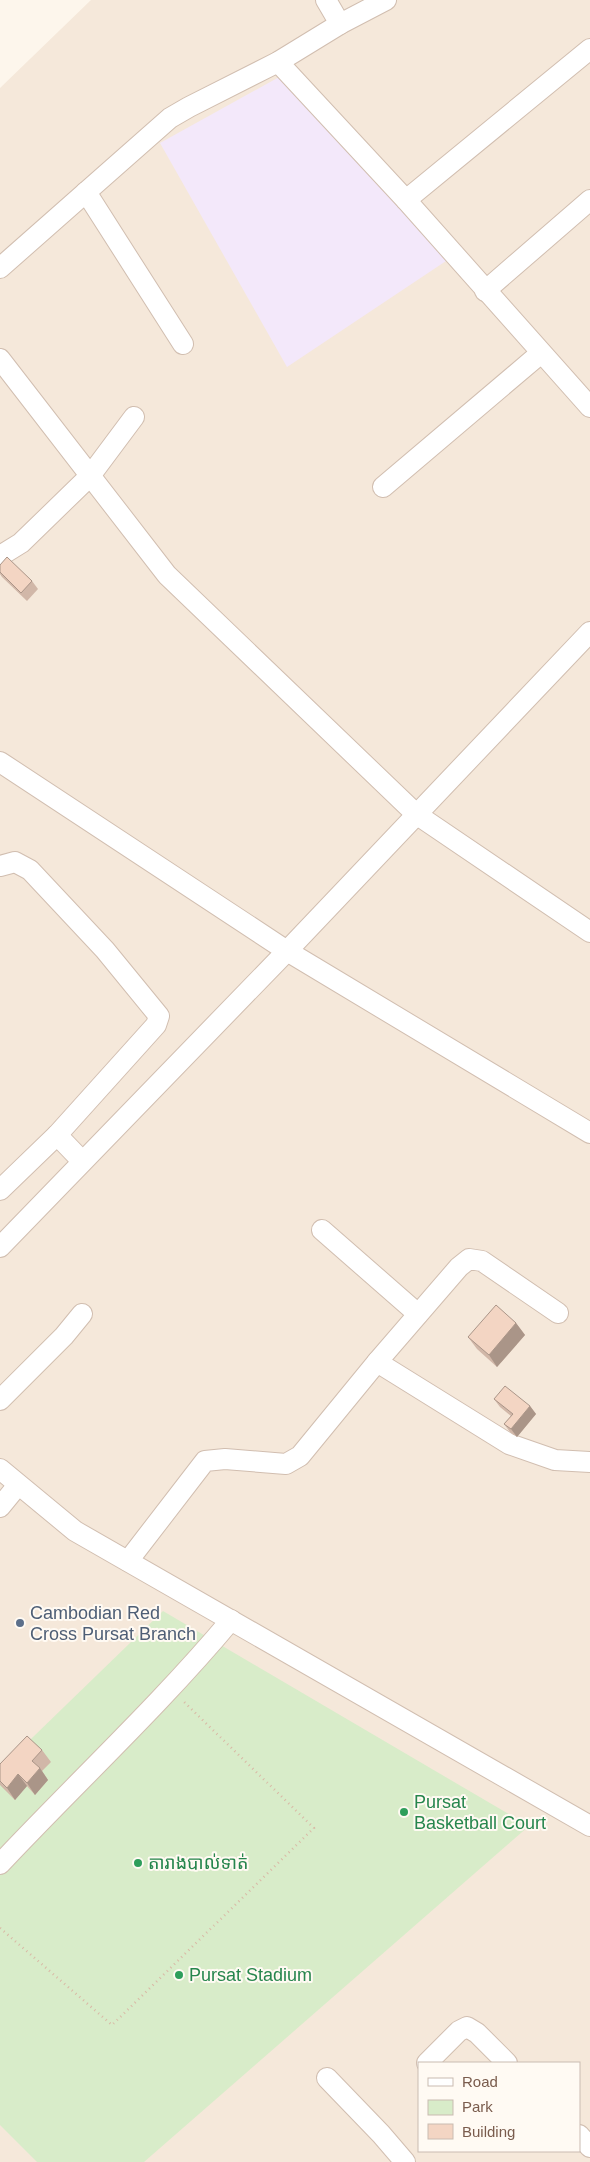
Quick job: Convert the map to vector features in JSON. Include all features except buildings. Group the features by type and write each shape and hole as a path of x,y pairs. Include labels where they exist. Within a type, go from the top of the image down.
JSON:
{"street":[{"path":"326,0 340,24"},
{"path":"0,268 170,118 278,62 340,24 386,0"},
{"path":"406,200 590,49"},
{"path":"278,62 406,200 590,407"},
{"path":"86,192 183,344"},
{"path":"485,291 590,200"},
{"path":"383,487 541,353"},
{"path":"0,359 167,575 416,814 590,932"},
{"path":"0,556 20,543 90,476 134,417"},
{"path":"0,1247 288,951 590,632"},
{"path":"0,762 288,951 590,1133"},
{"path":"0,866 15,862 30,870 105,950 159,1016 156,1025 57,1135 0,1190"},
{"path":"57,1135 82,1161"},
{"path":"322,1230 418,1314"},
{"path":"128,1562 205,1461 225,1459 286,1464 300,1456 418,1314 459,1267 469,1259 482,1261 558,1313"},
{"path":"0,1400 64,1336 82,1314"},
{"path":"377,1362 508,1444 554,1460 590,1462"},
{"path":"0,1469 75,1531 590,1826"},
{"path":"0,1507 18,1485"},
{"path":"0,1864 60,1800 196,1662 231,1620"},
{"path":"428,2062 459,2031 467,2027 477,2033 506,2062"},
{"path":"327,2078 406,2162"},
{"path":"580,2136 590,2147"}],"path":[{"path":"0,1928 112,2025 314,1828 170,1689"}],"shaded area":[{"path":"91,0 590,0 590,2162 0,2162 0,88"},
{"path":"281,76 449,259 287,367 160,143"}],"green space":[{"name":"Pursat Stadium","path":"163,1611 529,1826 144,2162 37,2162 0,2125 0,1769"}],"place":[{"name":"Cambodian Red Cross Pursat Branch","path":"20,1623"},
{"name":"Pursat Basketball Court","path":"404,1812"},
{"name":"តារាងបាល់ទាត់","path":"138,1863"},
{"name":"Pursat Stadium","path":"179,1975"}]}
